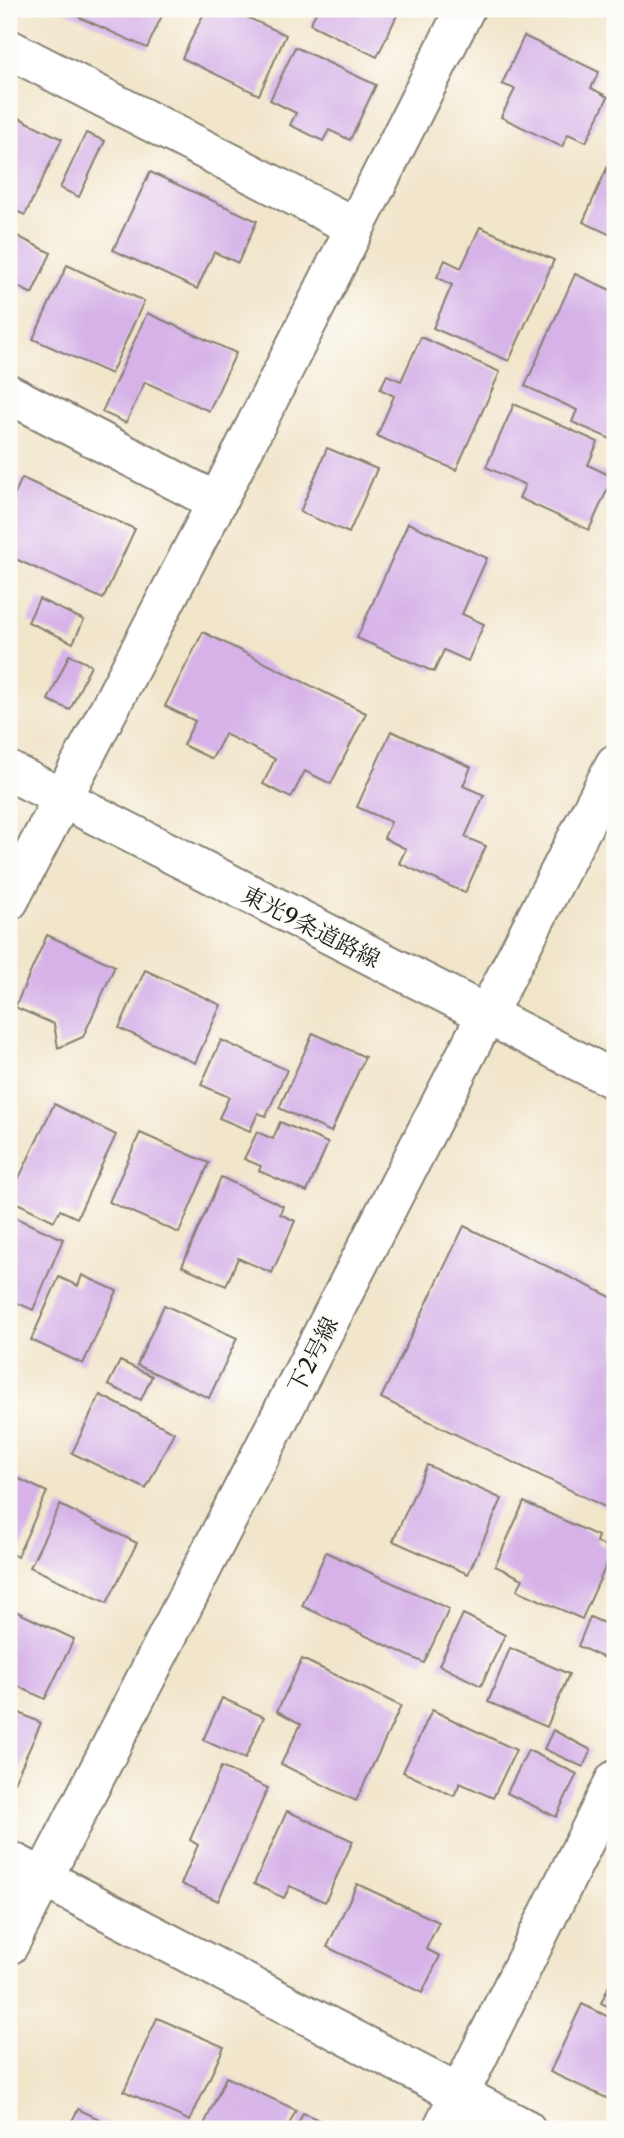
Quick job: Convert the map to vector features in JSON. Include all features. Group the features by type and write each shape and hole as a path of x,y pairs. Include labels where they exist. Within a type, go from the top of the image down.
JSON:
{"street":[{"path":"9,901 217,502 465,9"},
{"path":"9,49 355,227"},
{"path":"9,394 217,502"},
{"name":"下2号線","path":"9,1945 615,764"},
{"name":"東光9条道路線","path":"9,771 615,1080"},
{"path":"442,2129 615,1780"},
{"path":"9,1860 526,2129"}],"building":[{"path":"61,9 165,9 147,48"},
{"path":"206,9 229,9 286,35 259,95 182,58"},
{"path":"318,9 400,9 377,57 310,24"},
{"path":"524,36 599,72 591,88 608,97 586,142 568,134 562,147 501,117 515,89 502,84"},
{"path":"295,47 376,85 350,140 329,130 323,141 290,125 296,113 270,100"},
{"path":"9,113 62,139 25,215 9,208"},
{"path":"86,133 105,141 79,197 60,188"},
{"path":"615,150 615,237 583,222"},
{"path":"150,172 257,221 238,263 214,252 197,289 113,250"},
{"path":"480,227 554,260 509,361 433,328 452,285 437,277 445,260 461,268"},
{"path":"9,232 51,253 32,294 15,285 9,298"},
{"path":"67,265 144,301 111,374 33,339"},
{"path":"575,274 615,292 615,441 572,422 577,410 525,386"},
{"path":"147,313 236,353 209,411 145,382 126,423 102,412"},
{"path":"421,337 500,372 456,470 377,436 394,396 380,389 387,375 401,381"},
{"path":"514,404 598,442 588,465 613,477 589,530 519,498 525,485 486,467"},
{"path":"327,448 377,469 349,533 300,512"},
{"path":"22,478 135,529 103,599 9,556 9,507"},
{"path":"408,523 487,558 462,614 484,624 468,661 444,650 434,672 357,638"},
{"path":"39,599 84,620 73,643 28,622"},
{"path":"203,632 366,713 331,784 305,771 291,798 263,784 275,759 225,734 212,759 183,745 195,721 165,706"},
{"path":"69,655 91,665 70,710 48,700"},
{"path":"391,731 471,767 463,786 484,795 465,837 486,846 465,893 399,863 406,849 384,838 391,822 357,807"},
{"path":"47,935 115,966 83,1037 58,1048 54,1024 15,1007"},
{"path":"145,970 221,1005 195,1063 119,1028"},
{"path":"313,1033 365,1057 331,1132 279,1108"},
{"path":"221,1040 287,1070 266,1116 258,1113 250,1131 219,1118 229,1097 201,1085"},
{"path":"54,1104 116,1135 77,1218 60,1210 54,1221 9,1199"},
{"path":"280,1122 328,1143 307,1192 259,1171 261,1166 244,1159 257,1132 273,1139"},
{"path":"140,1133 209,1163 179,1233 109,1202"},
{"path":"221,1177 283,1206 280,1214 295,1221 272,1273 238,1258 226,1286 182,1266"},
{"path":"9,1215 63,1239 33,1310 9,1299"},
{"path":"464,1226 615,1299 615,1512 381,1398"},
{"path":"82,1275 117,1291 83,1364 31,1340 59,1277 78,1286"},
{"path":"164,1305 237,1338 209,1398 137,1365"},
{"path":"120,1361 152,1376 141,1400 108,1385"},
{"path":"100,1395 174,1432 146,1489 72,1453"},
{"path":"427,1465 502,1499 468,1574 393,1541"},
{"path":"9,1474 47,1492 17,1557 9,1553"},
{"path":"524,1502 598,1536 596,1542 613,1550 582,1619 517,1590 523,1579 495,1566"},
{"path":"60,1505 137,1543 107,1603 30,1567"},
{"path":"326,1552 449,1609 424,1663 302,1606"},
{"path":"9,1608 74,1639 45,1699 9,1682"},
{"path":"463,1614 505,1635 481,1686 439,1665"},
{"path":"590,1617 615,1628 615,1663 578,1646"},
{"path":"510,1648 569,1674 547,1727 488,1702"},
{"path":"302,1659 401,1706 356,1801 281,1764 301,1724 277,1711"},
{"path":"222,1698 264,1717 245,1759 203,1740"},
{"path":"9,1708 41,1723 13,1785 9,1784"},
{"path":"432,1710 516,1750 493,1798 460,1783 454,1796 403,1772"},
{"path":"553,1730 591,1750 583,1767 544,1749"},
{"path":"528,1750 577,1774 556,1817 507,1793"},
{"path":"221,1767 268,1788 218,1901 181,1884 198,1845 190,1840"},
{"path":"287,1811 353,1841 325,1902 290,1886 284,1898 254,1884"},
{"path":"357,1884 439,1922 426,1949 440,1956 422,1993 327,1947"},
{"path":"615,1972 615,2010 601,2003"},
{"path":"582,2004 615,2020 615,2102 550,2072"},
{"path":"157,2018 224,2047 190,2121 124,2091"},
{"path":"226,2077 296,2110 287,2129 202,2129"},
{"path":"78,2109 120,2129 68,2129"},
{"path":"303,2113 339,2129 296,2129"}]}
